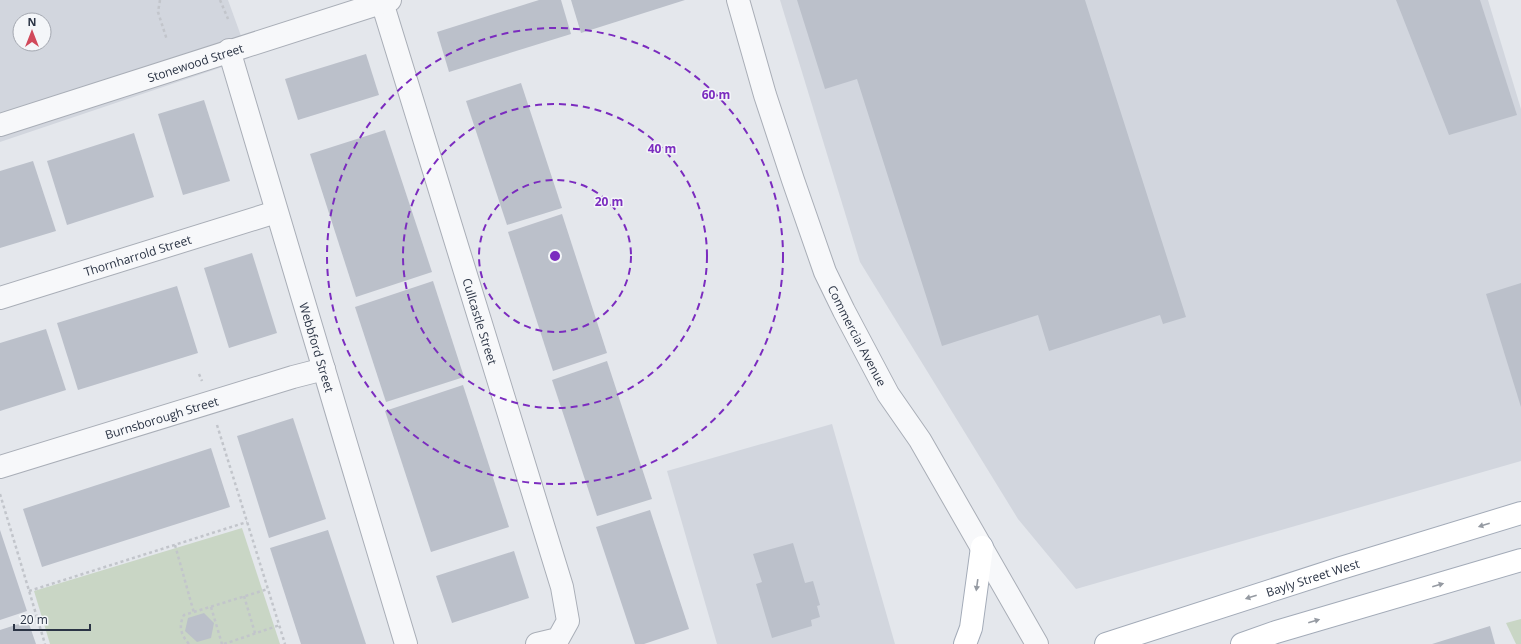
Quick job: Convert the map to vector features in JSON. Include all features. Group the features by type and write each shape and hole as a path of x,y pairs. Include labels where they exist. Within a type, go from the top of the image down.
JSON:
{"main road":[{"name":"Bayly Street West","path":"1106,644 1342,568 1521,513"},
{"path":"965,644 971,628 982,547"},
{"path":"1242,644 1276,632 1521,560"}],"street":[{"name":"Commercial Avenue","path":"738,0 765,95 792,180 825,272 888,394 920,440 1037,644"},
{"name":"Stonewood Street","path":"0,125 229,50 386,1"},
{"name":"Cullcastle Street","path":"386,1 562,587 568,620 548,641"},
{"name":"Webbford Street","path":"229,50 276,212 406,644"},
{"name":"Thornharrold Street","path":"0,298 276,212"},
{"name":"Burnsborough Street","path":"0,467 324,369"}],"path":[{"path":"160,0 158,12 167,40"},
{"path":"220,0 228,19"},
{"path":"199,374 210,403 285,644"},
{"path":"0,494 45,644"},
{"path":"29,591 247,522"},
{"path":"175,545 194,612"},
{"path":"189,644 182,634 180,623 184,616 268,588"},
{"path":"244,596 255,633"},
{"path":"211,607 223,644 280,625"}],"shaded area":[{"path":"0,0 228,0 249,58 0,142"},
{"path":"780,0 1488,0 1521,109 1521,461 1076,589 1018,519 860,262"},
{"path":"832,424 895,644 717,644 667,471"}],"green space":[{"path":"242,528 280,644 50,644 34,591"},
{"path":"1521,619 1521,644 1516,644 1506,623"}],"building":[{"path":"539,0 561,0 571,34 449,72 437,32"},
{"path":"571,0 685,0 581,33"},
{"path":"797,0 1085,0 1186,317 1163,324 1160,315 1049,351 1038,315 942,346 857,79 825,89"},
{"path":"1396,0 1480,0 1517,115 1449,135"},
{"path":"366,54 379,95 298,120 285,79"},
{"path":"521,83 562,208 507,225 466,101"},
{"path":"204,100 230,181 183,195 158,114"},
{"path":"385,130 432,272 356,297 310,154"},
{"path":"134,133 154,197 67,225 47,161"},
{"path":"33,161 56,231 0,248 0,171"},
{"path":"562,214 607,353 553,371 508,232"},
{"path":"252,253 277,333 229,348 204,268"},
{"path":"433,281 464,377 386,402 355,307"},
{"path":"1521,283 1521,407 1486,294"},
{"path":"177,286 198,353 78,390 57,323"},
{"path":"46,329 66,390 0,411 0,343"},
{"path":"607,361 652,499 597,516 552,380"},
{"path":"463,385 509,527 431,552 385,411"},
{"path":"293,418 326,519 269,538 237,436"},
{"path":"211,448 230,507 42,567 23,509"},
{"path":"650,510 689,629 644,644 635,644 596,527"},
{"path":"0,530 27,611 0,620"},
{"path":"328,530 366,644 301,644 270,548"},
{"path":"793,543 805,583 813,581 820,605 817,606 820,617 811,620 812,626 772,638 756,584 762,582 753,554"},
{"path":"514,551 529,598 452,623 436,576"},
{"path":"204,613 214,623 211,638 197,642 185,631 188,618"},
{"path":"28,621 36,644 0,644 0,630"},
{"path":"1490,626 1495,644 1432,644"}]}
